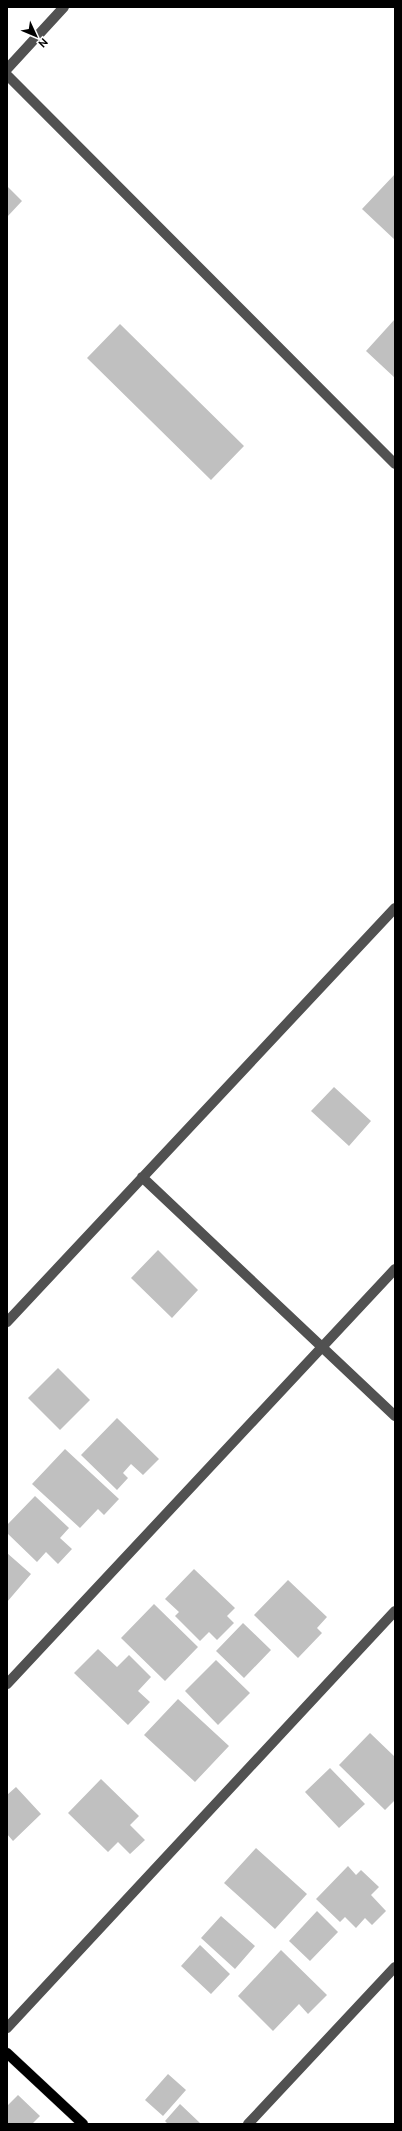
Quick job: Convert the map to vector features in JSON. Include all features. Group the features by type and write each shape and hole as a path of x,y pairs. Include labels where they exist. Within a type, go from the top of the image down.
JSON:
{"main road":[{"path":"7,2053 83,2124"}],"street":[{"path":"7,69 64,7"},
{"path":"7,75 395,464"},
{"path":"7,1322 395,908"},
{"path":"142,1177 395,1416"},
{"path":"7,1684 395,1269"},
{"path":"7,2028 395,1611"},
{"path":"248,2124 395,1967"}],"building":[{"path":"395,174 395,240 362,209"},
{"path":"7,186 22,201 7,217"},
{"path":"395,319 395,378 366,351"},
{"path":"120,324 244,446 211,480 87,358"},
{"path":"334,1087 371,1121 349,1146 311,1111"},
{"path":"158,1250 198,1290 172,1318 131,1278"},
{"path":"58,1368 90,1400 60,1430 28,1398"},
{"path":"117,1418 159,1459 143,1475 131,1464 123,1473 128,1478 117,1490 81,1455"},
{"path":"65,1449 119,1499 104,1515 98,1509 80,1528 32,1484"},
{"path":"35,1496 69,1528 60,1538 72,1549 58,1564 46,1552 37,1562 7,1533 7,1525"},
{"path":"7,1553 31,1574 7,1602"},
{"path":"194,1569 235,1608 227,1616 234,1623 217,1640 209,1632 200,1641 175,1616 179,1612 165,1599"},
{"path":"288,1580 327,1617 317,1628 322,1633 298,1658 254,1615"},
{"path":"154,1604 198,1647 165,1681 121,1638"},
{"path":"243,1623 271,1650 244,1678 216,1651"},
{"path":"98,1649 117,1667 129,1655 151,1677 138,1691 150,1702 128,1725 74,1673"},
{"path":"216,1660 250,1693 218,1725 185,1691"},
{"path":"178,1699 229,1746 195,1782 144,1735"},
{"path":"370,1733 395,1757 395,1800 385,1810 339,1765"},
{"path":"330,1768 365,1804 339,1828 305,1792"},
{"path":"101,1779 139,1816 130,1825 145,1840 130,1854 118,1842 108,1852 68,1813"},
{"path":"16,1787 41,1814 13,1841 7,1834 7,1795"},
{"path":"256,1848 307,1894 275,1929 224,1883"},
{"path":"348,1866 356,1875 361,1870 379,1887 371,1895 386,1911 372,1925 365,1918 356,1928 345,1917 340,1922 316,1899"},
{"path":"317,1911 338,1932 310,1961 289,1941"},
{"path":"221,1916 255,1946 235,1969 201,1938"},
{"path":"200,1945 230,1974 211,1994 181,1966"},
{"path":"281,1950 327,1995 308,2014 299,2004 273,2031 238,1996"},
{"path":"168,2074 186,2090 163,2116 145,2100"},
{"path":"18,2095 40,2116 32,2124 7,2124 7,2106"},
{"path":"180,2104 200,2123 199,2124 168,2124 165,2121"}]}
